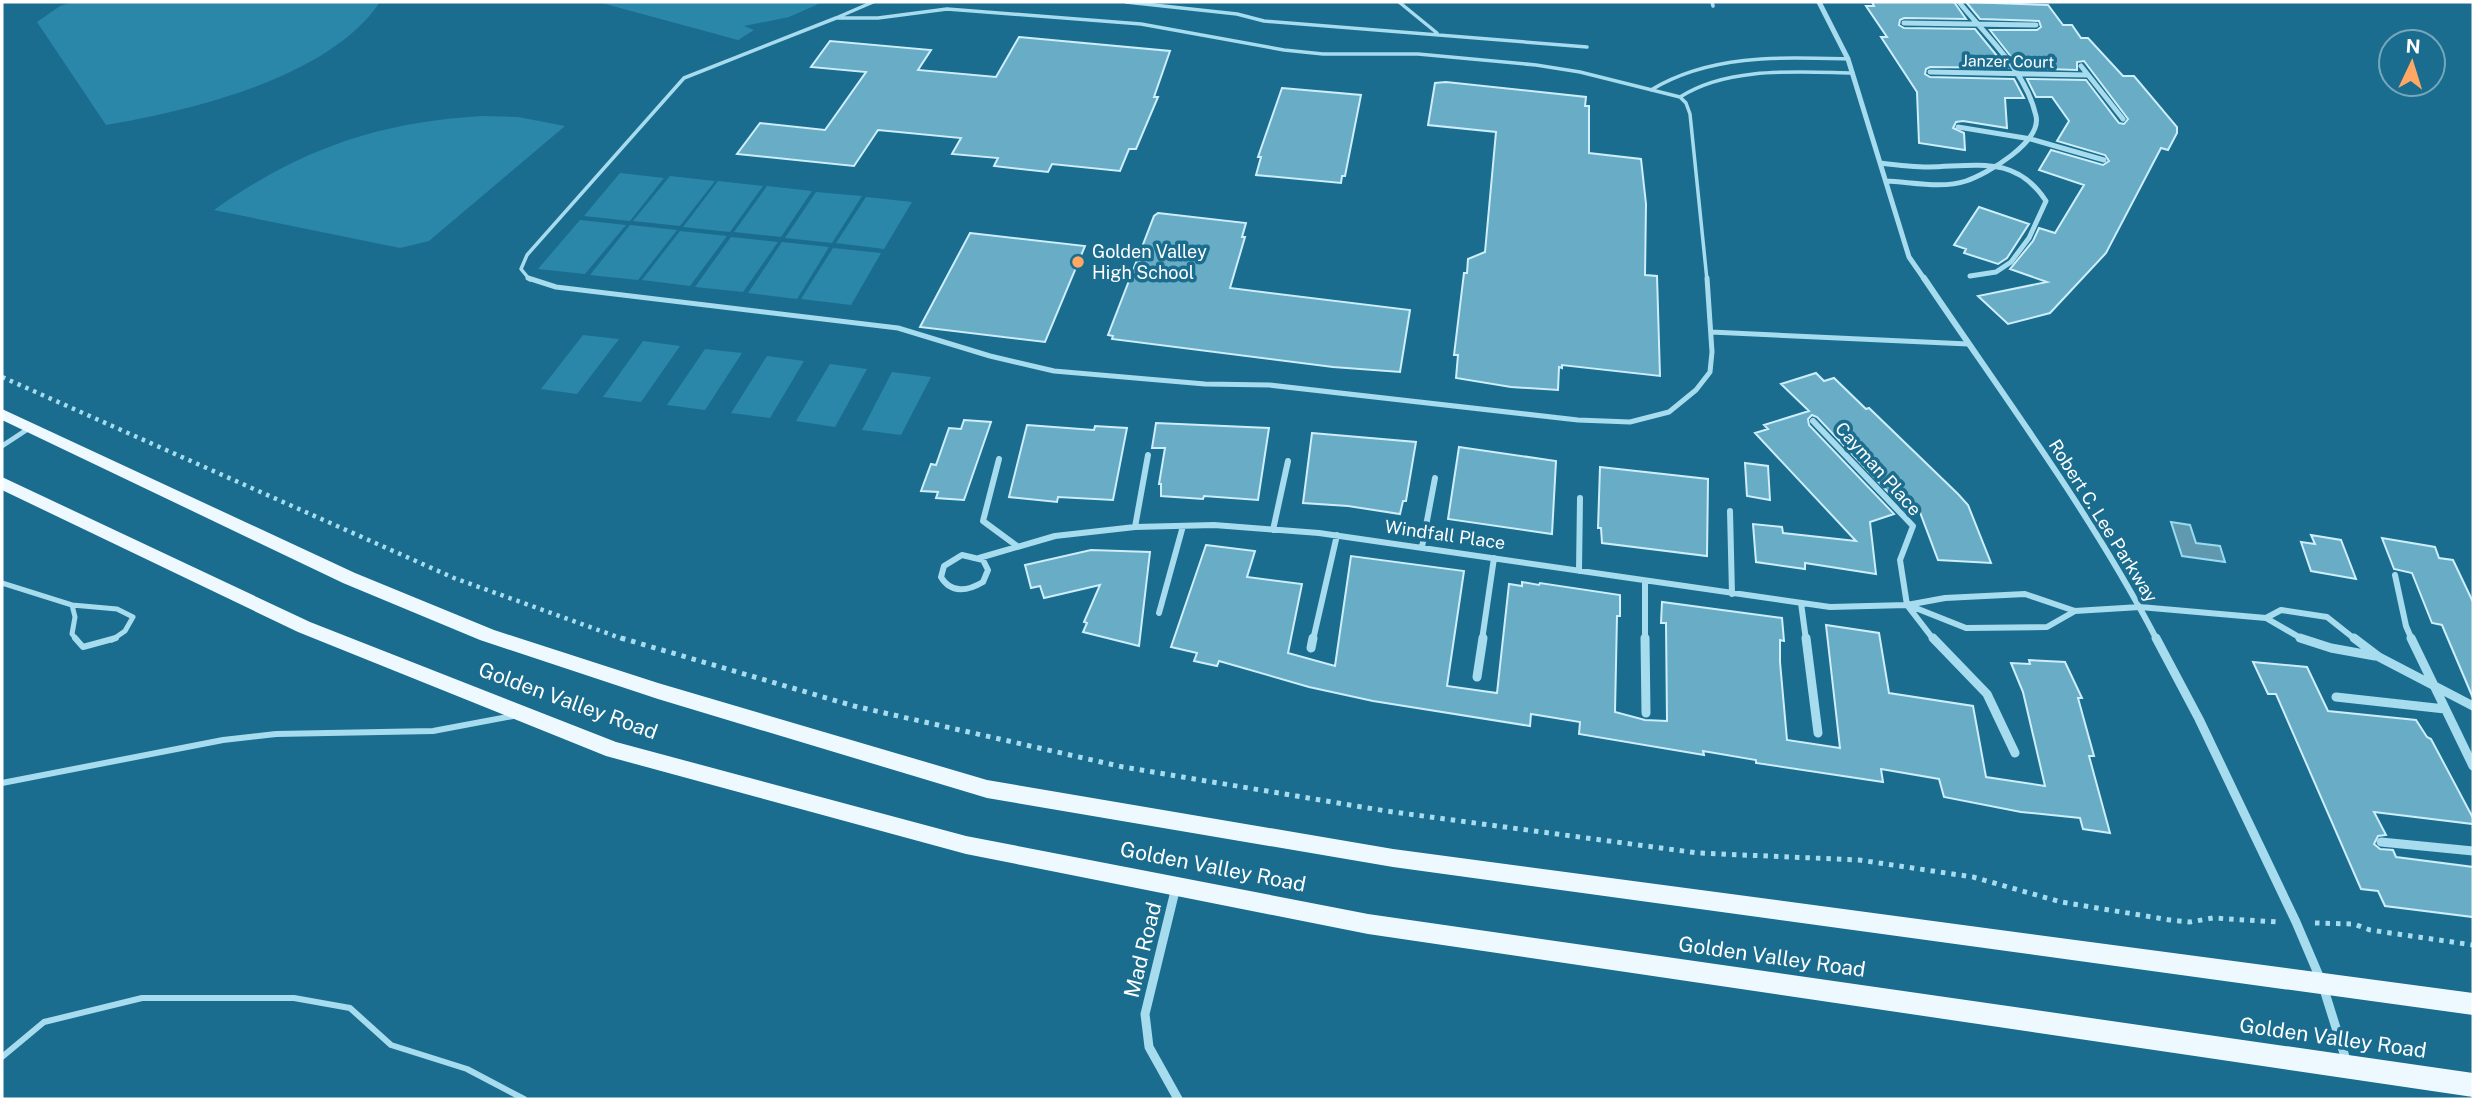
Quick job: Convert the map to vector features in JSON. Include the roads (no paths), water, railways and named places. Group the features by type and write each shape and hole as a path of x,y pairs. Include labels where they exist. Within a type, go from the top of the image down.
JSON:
{"main road":[{"name":"Golden Valley Road","path":"2,414 349,578 487,635 658,691 987,789 1393,858 2473,1004"},
{"name":"Golden Valley Road","path":"2,483 304,627 613,750 966,845 1367,924 2473,1086"}],"street":[{"name":"Robert C. Lee Parkway","path":"1819,2 1849,59 1909,257 2068,492 2140,607 2199,719 2296,922 2322,983 2348,1067"},
{"path":"1886,181 1966,181 1998,165 2031,139 2037,119 2022,79 1959,2"},
{"path":"1904,23 2036,25"},
{"path":"2081,66 2123,118"},
{"name":"Janzer Court","path":"1930,72 2087,75"},
{"path":"1958,127 2031,139 2104,160"},
{"path":"1880,163 1928,167 1998,165 2037,184 2046,201 2028,239 2002,270 1970,276"},
{"name":"Cayman Place","path":"1813,421 1913,526 1899,560 1908,605 1942,650 1987,694 2015,752"},
{"path":"1135,527 1148,455"},
{"path":"999,459 983,521 1017,547"},
{"path":"1273,530 1288,461"},
{"path":"1422,547 1435,478"},
{"path":"1579,571 1580,498"},
{"path":"1730,511 1732,594"},
{"path":"1159,613 1183,526"},
{"name":"Windfall Place","path":"979,558 987,565 988,570 983,582 977,587 960,590 943,582 941,571 948,561 962,555 979,558 1055,536 1135,527 1183,526 1338,535 1830,607 1908,605"},
{"path":"1311,648 1338,535"},
{"path":"1477,677 1494,558"},
{"path":"2395,575 2406,625 2432,686 2473,766"},
{"path":"1645,581 1646,713"},
{"path":"1908,605 1945,598 2025,594 2075,611 2140,607 2266,618 2287,634 2318,645 2379,657"},
{"path":"1801,603 1818,733"},
{"path":"1908,605 1965,628 2047,627 2075,611"},
{"path":"2266,618 2281,610 2327,617 2379,657 2473,706"},
{"path":"2336,697 2445,709"},
{"path":"2381,842 2473,851"},
{"name":"Mad Road","path":"1177,887 1145,1014 1149,1047 1178,1099"}],"lane":[{"path":"836,18 877,18 947,9 1141,24 1284,50 1323,54 1418,54 1536,65 1580,72 1680,97 1686,103 1689,114 1711,332 1710,372 1696,390 1669,412 1630,422 1578,420 1269,385 1205,384 1054,371 990,356 898,328 556,287 529,279 521,269 527,255 684,78 873,2"},
{"path":"1126,2 1237,14 1264,20 1587,47"},
{"path":"1399,2 1438,34"},
{"path":"1651,90 1676,75 1751,60 1788,57 1849,59"},
{"path":"1680,97 1688,90 1705,85 1769,73 1853,73"},
{"path":"1711,332 1968,344"},
{"path":"2,446 31,427"},
{"path":"2,583 72,605 117,609 133,617 130,627 110,642 83,647 72,634 75,617 72,605"},
{"path":"2,783 223,740 276,734 433,731 523,714"},
{"path":"2,1057 5,1051 44,1022 142,998 294,998 350,1008 391,1045 467,1069 524,1099"}],"place":[{"name":"Golden Valley High School","path":"1078,262"}]}
